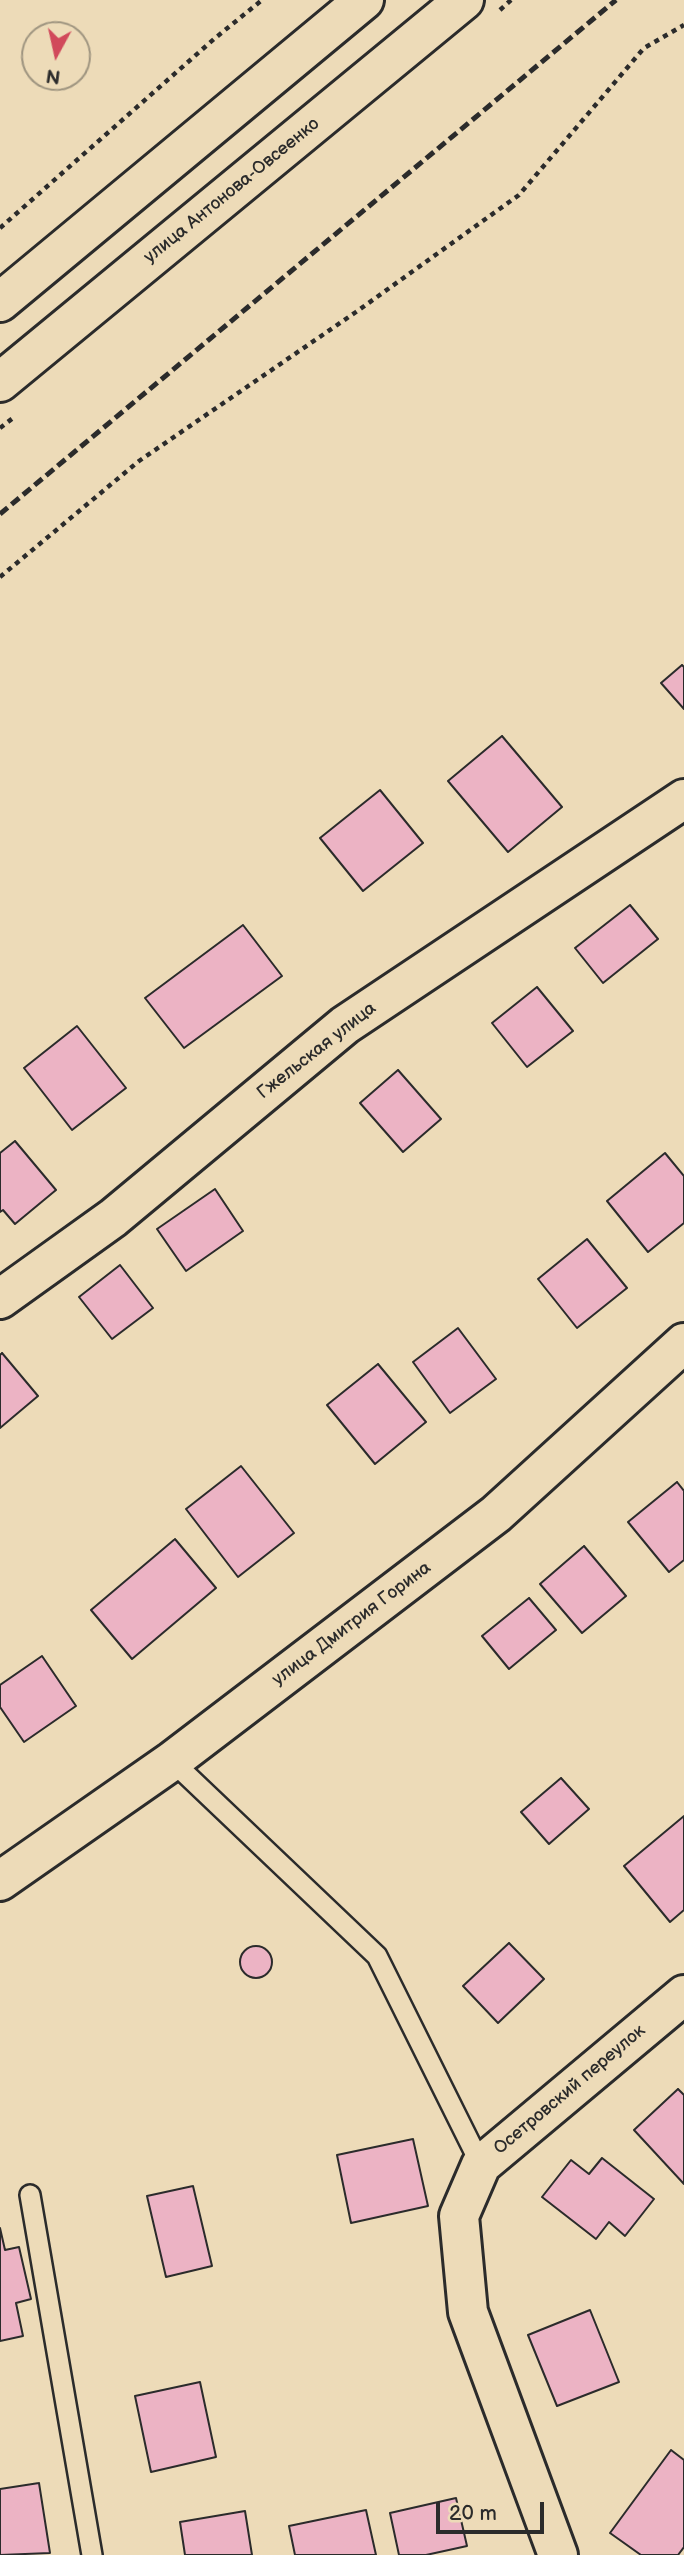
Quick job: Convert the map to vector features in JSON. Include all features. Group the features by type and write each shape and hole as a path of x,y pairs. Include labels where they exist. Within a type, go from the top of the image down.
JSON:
{"main road":[{"path":"0,302 364,0"},
{"name":"улица Антонова-Овсеенко","path":"0,382 464,0"},
{"name":"Гжельская улица","path":"0,1299 113,1218 345,1025 684,799"},
{"name":"улица Дмитрия Горина","path":"0,1881 172,1761 496,1514 684,1343"},
{"name":"Осетровский переулок","path":"558,2555 468,2312 459,2216 481,2165 684,1995"}],"lane":[{"path":"172,1761 377,1956 481,2165"},
{"path":"30,2194 92,2555"}],"path":[{"path":"0,228 262,0"},
{"path":"0,577 139,461 356,312 519,195 644,48 684,25"}],"building":[{"path":"682,665 684,667 684,709 661,683"},
{"path":"502,736 562,807 508,852 448,781"},
{"path":"380,790 423,843 363,891 320,838"},
{"path":"630,905 658,939 603,983 575,948"},
{"path":"243,925 282,976 184,1048 145,998"},
{"path":"537,987 573,1031 527,1067 492,1023"},
{"path":"77,1026 126,1088 72,1130 24,1068"},
{"path":"398,1070 441,1119 403,1152 360,1103"},
{"path":"15,1141 56,1190 15,1224 3,1210 0,1212 0,1153"},
{"path":"665,1153 684,1176 684,1223 648,1252 607,1201"},
{"path":"215,1189 243,1231 186,1271 157,1229"},
{"path":"587,1239 627,1288 577,1328 538,1279"},
{"path":"120,1265 153,1308 112,1339 79,1297"},
{"path":"458,1328 496,1379 450,1413 413,1362"},
{"path":"2,1353 38,1396 0,1428 0,1355"},
{"path":"378,1364 426,1422 375,1464 327,1405"},
{"path":"241,1466 294,1533 238,1577 186,1509"},
{"path":"677,1482 684,1491 684,1560 669,1572 628,1522"},
{"path":"175,1539 216,1588 132,1659 91,1610"},
{"path":"584,1546 626,1596 582,1633 540,1584"},
{"path":"529,1598 556,1630 509,1669 482,1636"},
{"path":"42,1656 76,1706 24,1742 0,1707 0,1685"},
{"path":"561,1778 589,1809 549,1844 521,1812"},
{"path":"684,1816 684,1910 670,1922 624,1866"},
{"path":"509,1943 544,1979 498,2023 463,1986"},
{"path":"256,1946 267,1951 272,1962 267,1973 256,1978 245,1973 240,1962 245,1951"},
{"path":"678,2089 684,2095 684,2184 634,2130"},
{"path":"413,2139 428,2206 351,2223 337,2155"},
{"path":"602,2158 654,2199 625,2236 609,2222 596,2239 542,2197 571,2160 589,2174"},
{"path":"193,2186 212,2266 166,2277 147,2196"},
{"path":"0,2228 5,2250 19,2247 31,2299 16,2303 23,2336 0,2341"},
{"path":"590,2310 619,2382 557,2406 528,2335"},
{"path":"200,2382 216,2457 151,2472 135,2396"},
{"path":"671,2450 684,2460 684,2547 678,2555 641,2555 610,2533"},
{"path":"39,2483 50,2553 0,2555 0,2489"},
{"path":"456,2498 467,2546 426,2555 399,2555 390,2513"},
{"path":"366,2510 376,2555 295,2555 289,2526"},
{"path":"245,2511 252,2555 185,2555 180,2522"}],"railway":[{"path":"0,514 616,0"}]}
